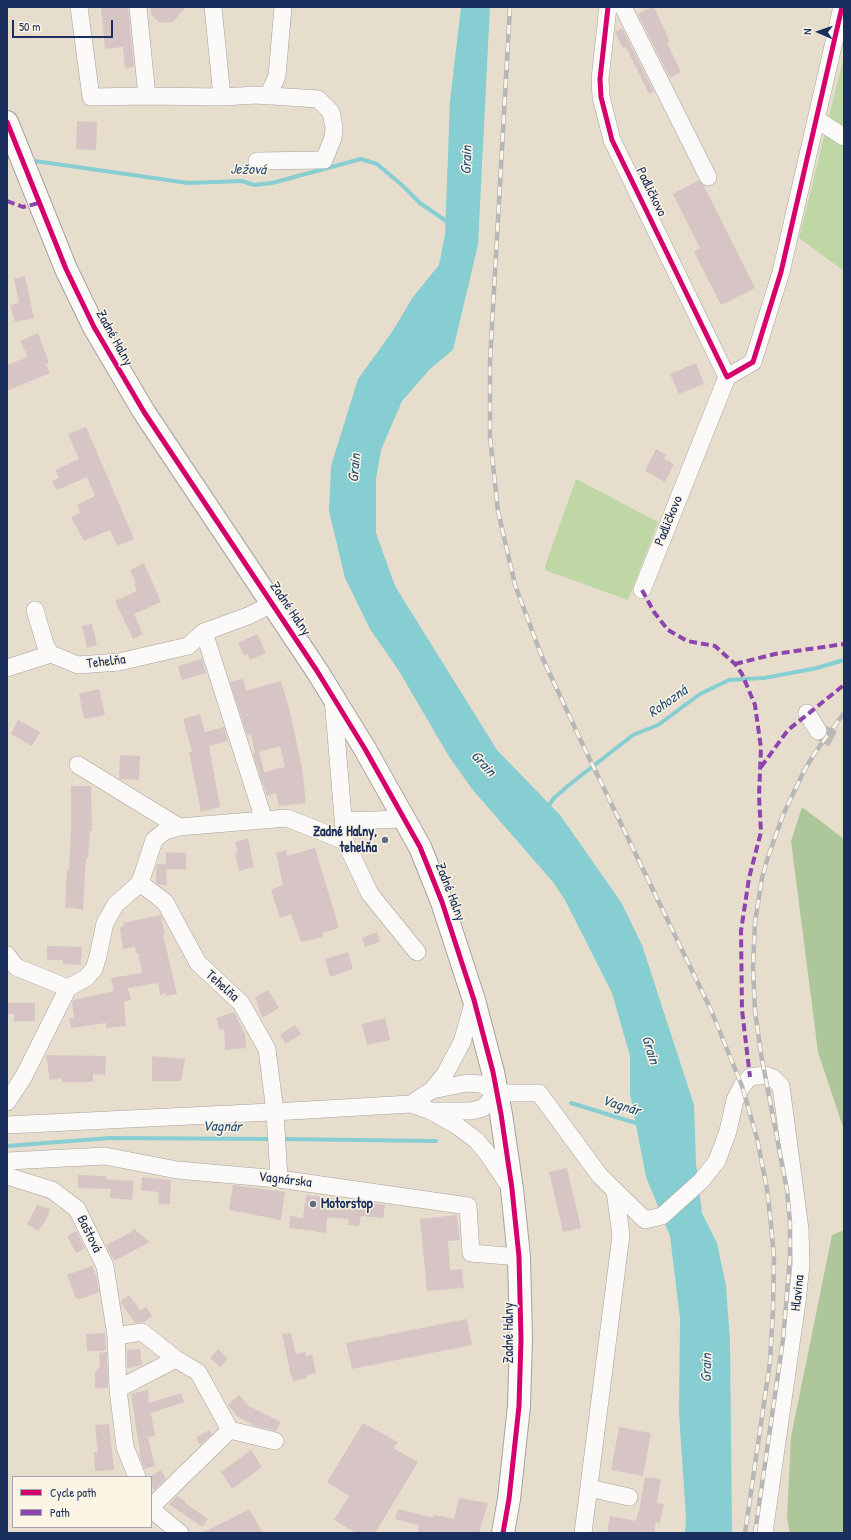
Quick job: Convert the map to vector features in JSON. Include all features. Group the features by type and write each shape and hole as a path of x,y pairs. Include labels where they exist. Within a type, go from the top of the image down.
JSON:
{"main road":[{"name":"Zadné Halny","path":"10,129 66,269 97,333 144,412 333,696 366,749 420,847 442,902 474,1000 497,1093 512,1189 519,1257 521,1339 519,1406 509,1499 503,1533"}],"street":[{"path":"79,7 92,97 268,96 318,99 332,112 334,127 333,138 324,160 257,161"},
{"path":"138,7 147,96"},
{"path":"213,7 222,97"},
{"path":"268,96 277,76 283,7"},
{"name":"Padličkovo","path":"608,7 600,79 601,97 612,140 727,377 642,590"},
{"path":"623,7 708,177"},
{"path":"727,377 753,362 781,272 842,7"},
{"path":"816,119 844,137"},
{"name":"Tehelňa","path":"51,654 78,665 119,662 188,646 204,632 248,616 272,604"},
{"path":"7,668 51,654 46,647 35,610"},
{"path":"204,632 264,820"},
{"path":"333,696 345,841 370,894 418,952"},
{"path":"807,713 818,731"},
{"path":"78,765 179,827"},
{"path":"7,1102 24,1076 68,988 86,978 94,968 98,956 104,923 116,904 140,883 154,840 165,830 179,827 287,818 345,841"},
{"path":"343,821 405,819"},
{"name":"Tehelňa","path":"140,883 165,902 198,963 242,1003 267,1049 275,1112 279,1179"},
{"path":"7,955 16,967 68,988"},
{"path":"411,1104 432,1090 445,1074 462,1042 474,1000"},
{"name":"Hlavina","path":"615,1190 645,1220 662,1216 701,1180 717,1161 726,1139 736,1100 742,1086 750,1077 765,1075 773,1078 781,1086 800,1229 800,1264 797,1302 764,1533"},
{"path":"432,1090 467,1083 480,1084 497,1093 539,1093 600,1176 615,1190 621,1235 583,1533"},
{"path":"431,1111 471,1111 484,1108 497,1093"},
{"path":"7,1125 411,1104 431,1111 456,1125 476,1140 512,1189"},
{"name":"Vagnárska","path":"7,1161 105,1156 177,1170 279,1179 468,1206 471,1252 519,1257"},
{"name":"Baštová","path":"7,1176 52,1190 77,1209 105,1266 116,1336 118,1388 125,1448 137,1476"},
{"path":"116,1336 142,1332 176,1359 198,1372 230,1430 274,1441"},
{"path":"118,1388 176,1359"},
{"path":"152,1507 230,1430"},
{"path":"589,1488 629,1497"},
{"path":"152,1509 180,1533"}],"green space":[{"path":"844,56 844,271 799,238"},
{"path":"576,479 658,522 628,600 545,570 545,566"},
{"path":"802,807 844,839 844,1130 818,1052 791,841"},
{"path":"844,1230 844,1533 790,1533 787,1518 791,1437 832,1235"}],"water":[{"name":"Grain","path":"461,7 490,7 478,245 453,350 430,369 402,401 381,450 376,479 376,533 395,586 497,750 560,815 621,902 642,945 694,1105 696,1163 702,1213 717,1243 726,1286 730,1341 732,1533 685,1533 686,1517 679,1413 680,1318 670,1236 646,1177 630,1094 630,1056 612,993 565,900 553,882 472,789 448,755 399,671 370,629 345,578 329,511 331,466 358,379 392,332 413,297 439,265 445,235 450,101"}],"building":[{"path":"101,7 128,7 134,67 125,68 123,47 105,49"},
{"path":"151,7 186,7 173,22 160,23 151,15"},
{"path":"654,7 670,42 667,43 681,72 670,78 638,14"},
{"path":"622,28 654,92 649,94 626,47 623,48 615,32"},
{"path":"77,121 97,122 96,150 76,149"},
{"path":"699,180 704,186 755,288 721,305 694,252 700,248 673,194"},
{"path":"25,276 34,318 15,322 10,305 19,303 14,279"},
{"path":"38,333 49,363 46,364 50,373 7,391 7,365 28,357 20,341"},
{"path":"696,363 704,384 679,394 670,374"},
{"path":"86,427 134,539 117,546 110,530 84,541 71,517 80,513 77,505 95,496 87,477 57,490 52,481 59,478 55,470 79,459 68,434"},
{"path":"656,449 666,455 664,459 674,464 665,482 645,471"},
{"path":"144,563 161,602 134,614 143,634 133,639 115,601 137,591 134,584 136,583 130,570"},
{"path":"92,624 97,645 87,648 82,626"},
{"path":"257,634 266,653 250,660 248,654 244,656 238,643"},
{"path":"202,659 206,673 182,680 178,666"},
{"path":"243,679 246,691 281,681 290,712 302,768 306,803 279,806 276,793 267,796 253,754 258,752 255,753 251,734 247,735 230,682","holes":["280,746 285,767 264,772 259,752"]},
{"path":"99,689 105,715 84,719 79,694"},
{"path":"200,714 205,732 224,727 228,741 209,746 220,807 201,812 189,752 192,752 183,719"},
{"path":"18,720 40,732 32,746 11,734"},
{"path":"120,755 140,756 139,780 119,779"},
{"path":"71,786 91,786 92,831 90,831 88,858 86,858 83,910 65,907 71,832"},
{"path":"248,838 254,867 239,871 235,853 238,852 235,842"},
{"path":"315,848 339,928 322,933 323,937 301,942 291,914 280,918 271,890 283,885 276,853 286,850 287,856"},
{"path":"166,852 186,853 186,869 166,869 167,885 159,885 156,882 156,867 157,864 166,864"},
{"path":"161,915 165,935 163,935 177,994 166,996 166,993 160,995 158,983 128,988 131,1000 124,1002 126,1026 106,1028 106,1023 71,1028 69,1018 74,1017 73,1000 114,991 111,978 142,973 138,953 136,953 135,947 123,949 120,927 124,926 123,923"},
{"path":"377,932 380,942 365,947 362,938"},
{"path":"47,946 82,947 81,965 63,964 63,960 47,960"},
{"path":"348,952 353,969 330,977 325,959"},
{"path":"268,990 279,1008 262,1018 255,997"},
{"path":"7,1003 35,1003 35,1021 14,1021 14,1014 7,1014"},
{"path":"234,1012 245,1034 246,1048 225,1050 224,1029 220,1030 216,1018"},
{"path":"385,1018 390,1040 367,1045 362,1024"},
{"path":"295,1025 301,1034 286,1044 280,1035"},
{"path":"46,1055 106,1056 105,1075 93,1074 93,1082 62,1082 62,1078 50,1080"},
{"path":"152,1056 185,1059 181,1081 152,1081"},
{"path":"567,1168 581,1228 563,1232 549,1172"},
{"path":"78,1175 106,1176 106,1179 134,1181 132,1200 110,1198 111,1189 78,1188"},
{"path":"142,1177 171,1180 170,1204 158,1204 159,1192 141,1190"},
{"path":"233,1185 285,1192 281,1220 229,1210"},
{"path":"306,1195 385,1205 383,1218 361,1216 359,1226 348,1225 349,1219 327,1217 326,1233 289,1228 290,1216 303,1218"},
{"path":"37,1205 50,1209 46,1220 38,1231 27,1224"},
{"path":"457,1215 460,1240 448,1241 450,1270 462,1269 464,1288 427,1291 420,1219"},
{"path":"134,1229 150,1242 114,1261 106,1245"},
{"path":"76,1231 85,1248 76,1253 67,1236"},
{"path":"92,1266 97,1278 99,1292 78,1300 78,1298 76,1299 67,1275"},
{"path":"129,1295 140,1310 146,1307 152,1316 144,1322 135,1323 121,1303 121,1301"},
{"path":"467,1319 472,1345 352,1369 346,1343"},
{"path":"105,1333 106,1349 103,1351 87,1351 86,1334"},
{"path":"291,1333 296,1354 306,1352 306,1356 312,1355 316,1373 307,1375 307,1378 293,1381 282,1334"},
{"path":"140,1349 142,1365 127,1368 127,1350"},
{"path":"218,1349 228,1359 220,1367 210,1358"},
{"path":"107,1352 108,1388 95,1388 95,1372 100,1367 99,1353"},
{"path":"148,1390 149,1403 181,1393 184,1402 151,1413 155,1436 148,1437 155,1466 144,1469 139,1454 131,1394"},
{"path":"239,1395 249,1406 281,1422 276,1431 255,1426 238,1417 228,1405"},
{"path":"363,1423 398,1442 393,1448 418,1462 375,1533 356,1533 334,1520 349,1496 327,1482"},
{"path":"109,1424 114,1470 95,1471 94,1452 98,1452 95,1425"},
{"path":"619,1427 651,1433 643,1476 611,1470"},
{"path":"209,1430 212,1434 200,1445 196,1438"},
{"path":"251,1450 262,1467 232,1489 221,1472"},
{"path":"161,1470 166,1479 154,1490 152,1487 151,1476"},
{"path":"645,1477 661,1479 657,1503 664,1504 660,1523 656,1522 654,1533 607,1533 610,1516 636,1521"},
{"path":"177,1496 208,1519 202,1527 169,1504"},
{"path":"459,1498 488,1503 479,1533 418,1533 419,1525 395,1519 398,1509 433,1518 434,1515 454,1519"},
{"path":"249,1509 263,1533 202,1533 236,1516"}],"waterway":[{"name":"Ježová","path":"35,161 188,183 242,181 254,185 272,183 361,159 377,164 420,203 449,223"},
{"name":"Rohozná","path":"547,808 554,798 569,785 633,735 658,725 700,694 729,680 764,678 817,668 844,660"},
{"name":"Vagnár","path":"571,1103 639,1124"},
{"name":"Vagnár","path":"7,1146 110,1138 272,1139"},
{"name":"Vagnár","path":"281,1139 436,1141"}],"tunnel":[{"path":"818,731 837,741"}],"railway":[{"path":"510,7 490,361 490,437 498,511 515,585 542,657 711,1010 742,1086 757,1138 767,1189 771,1224 774,1258 773,1310 770,1362 745,1533"},
{"path":"755,1533 783,1340 790,1257 790,1223 787,1190 761,1054 755,1011 753,967 755,922 762,878 783,815 814,754 844,713"}],"marked path":[{"path":"7,201 23,207 39,203"},
{"path":"642,590 654,612 668,630 687,641 715,646 735,664 742,674 755,705 761,748 759,796 761,832 749,878 741,931 742,1010 750,1077"},
{"path":"735,664 775,654 844,644"},
{"path":"761,767 788,730 844,685"}],"cycle path":[{"path":"608,7 600,79 601,97 612,140 727,377 753,362 781,272 842,7"},
{"path":"7,122 66,269 94,327 144,412 317,671 365,749 420,847 442,902 474,1000 493,1072 512,1189 519,1257 521,1339 519,1406 509,1499 503,1533"}],"place":[{"name":"Zadné Halny, tehelňa","path":"385,840"},
{"name":"Motorstop","path":"313,1204"}]}
